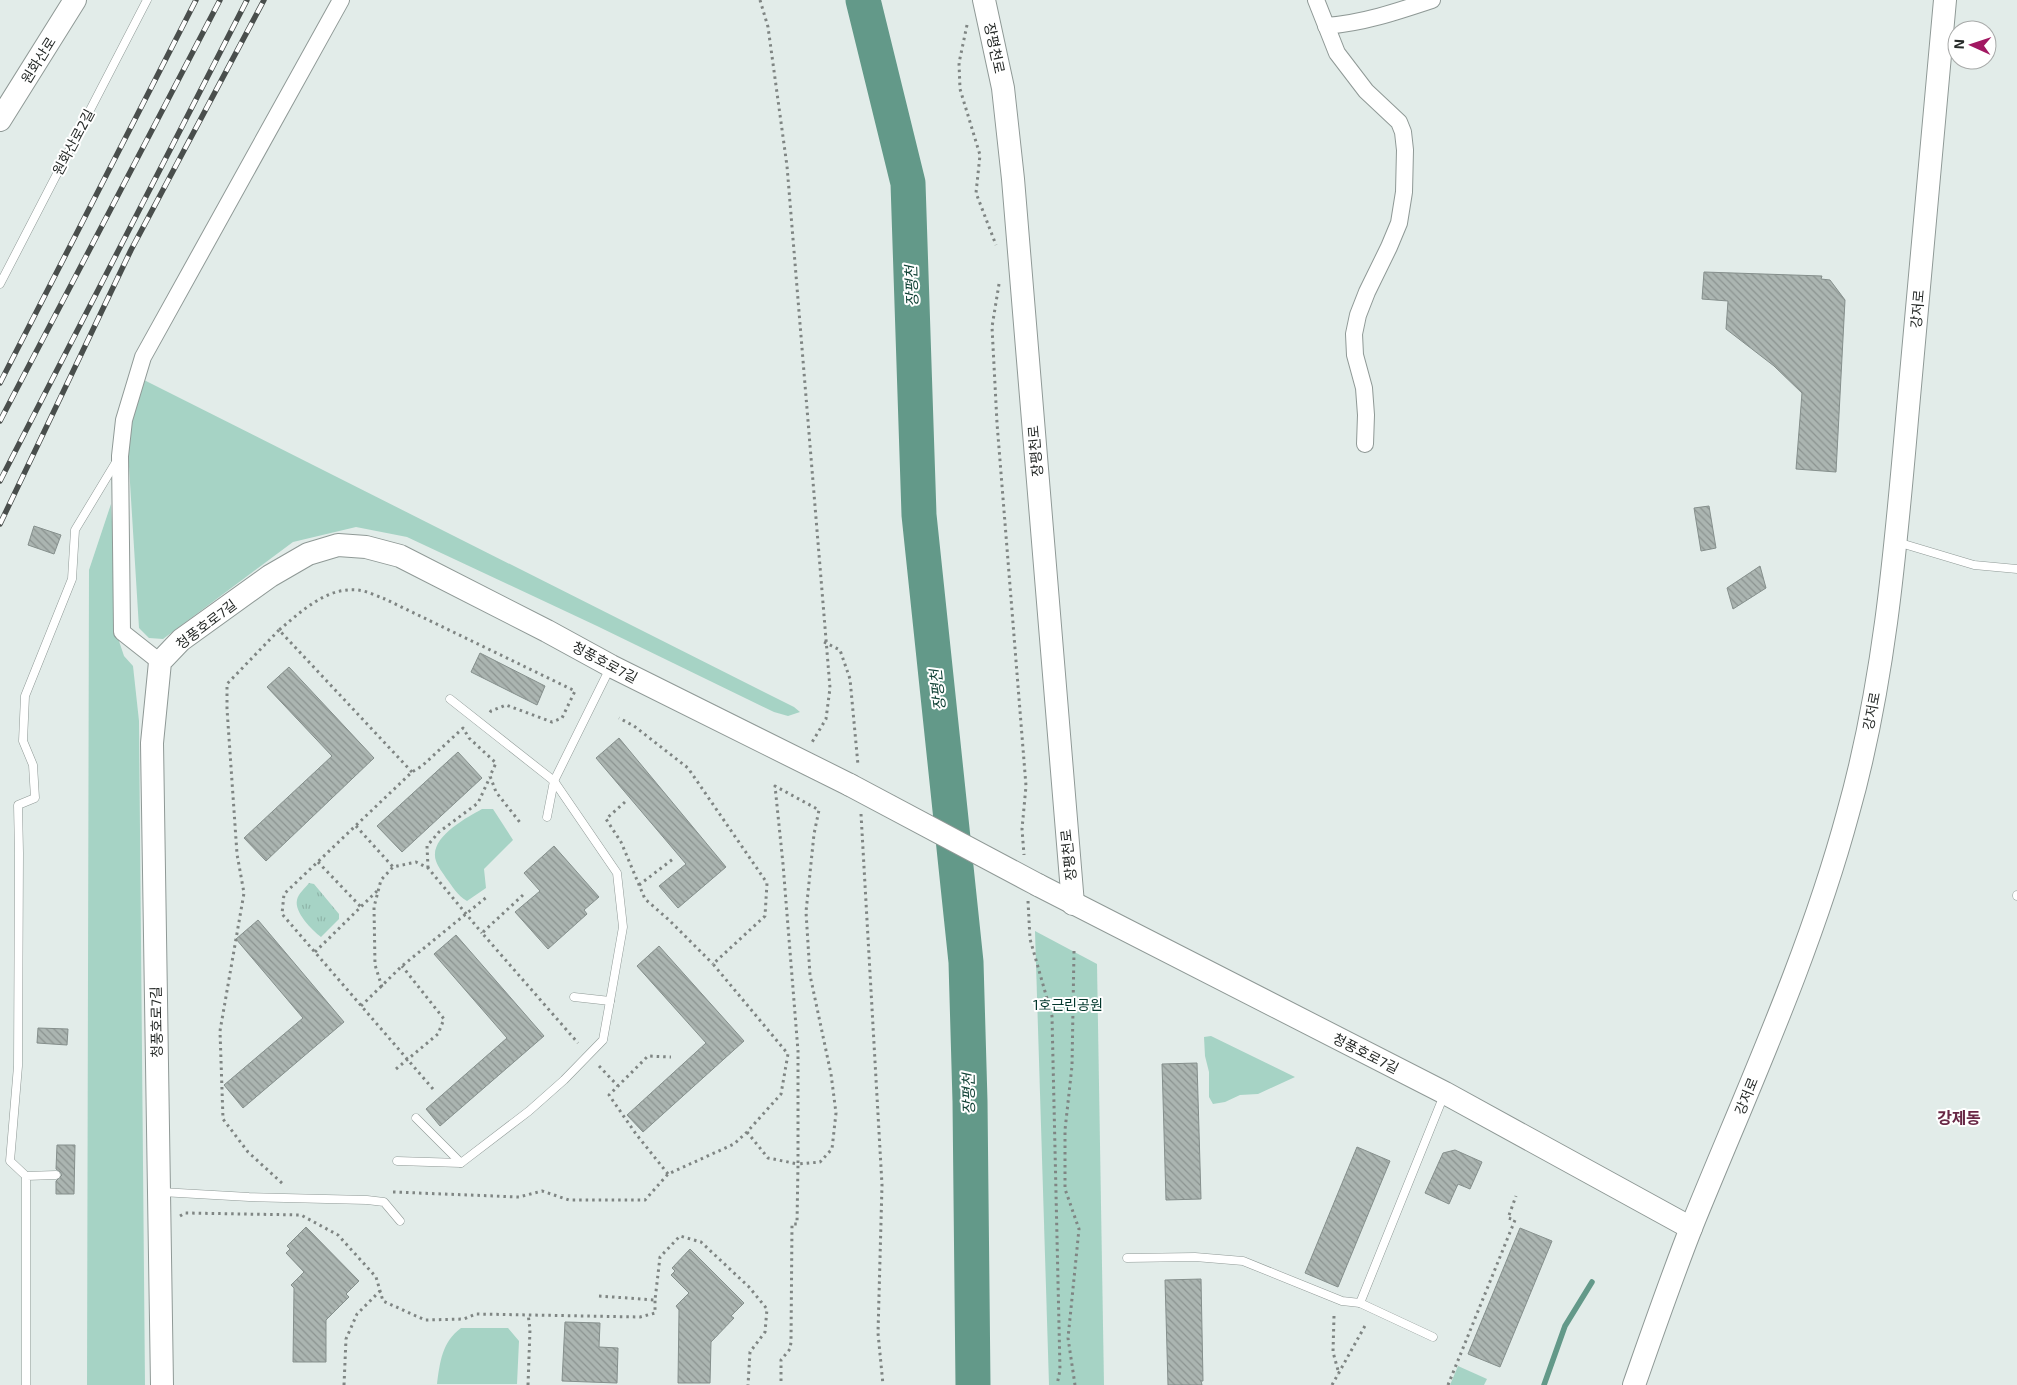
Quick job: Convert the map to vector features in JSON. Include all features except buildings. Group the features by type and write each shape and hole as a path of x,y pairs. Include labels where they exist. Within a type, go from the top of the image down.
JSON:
{"street":[{"name":"원화산로","path":"0,120 75,0"},
{"path":"160,662 122,632 120,456 124,420 143,357 341,0"},
{"path":"1316,0 1337,53 1362,85 1399,122 1403,132 1405,150 1404,192 1398,224 1389,247 1366,292 1354,334 1355,355 1364,388 1366,415 1365,444"},
{"path":"1326,26 1371,20 1432,0"},
{"name":"강저로","path":"1634,1385 1692,1228 1796,974 1822,901 1849,811 1871,712 1886,618 1895,542 1945,0"},
{"name":"장평천로","path":"977,8 1003,88 1014,179 1073,904"},
{"name":"청풍호로7길","path":"162,1385 152,743 160,662 181,640 270,576 308,554 338,545 366,547 400,556 611,666 801,760 854,779 1032,889 1073,904 1122,927 1445,1094 1692,1228"}],"lane":[{"name":"원화산로2길","path":"0,284 147,0"},
{"path":"56,1175 26,1176 10,1161 18,1066 18,806 35,798 33,765 23,741 25,696 72,579 75,530 120,456"},
{"path":"1895,542 1974,565 2017,569"},
{"path":"547,817 554,780 611,666"},
{"path":"397,1161 461,1163 536,1105 564,1080 603,1040 623,926 618,873 554,780 450,699"},
{"path":"574,997 610,1001"},
{"path":"1360,1303 1445,1094"},
{"path":"416,1118 461,1163"},
{"path":"26,1176 26,1385"},
{"path":"159,1192 384,1202 400,1221"},
{"path":"1127,1258 1195,1256 1243,1261 1342,1301 1360,1303 1433,1337"}],"path":[{"path":"760,0 768,27 787,166 824,642 830,688 826,719 801,760"},
{"path":"977,8 959,63 960,89 980,154 976,194 996,244 997,253"},
{"path":"1000,279 992,327 997,423 1026,786 1022,828 1024,856"},
{"path":"288,1184 281,1183 248,1152 223,1119 220,1031 244,893 237,854 227,684 279,630 312,602 336,592 359,590 385,599 576,691 562,718 552,722 506,705 490,711 486,717"},
{"path":"279,630 412,772"},
{"path":"824,642 840,650 850,680 854,779"},
{"path":"619,718 634,726 688,768 767,883 765,916 713,964"},
{"path":"428,868 427,846 438,832 478,803 496,763 469,738 462,728 422,766 412,772 284,894 282,914 432,1089"},
{"path":"490,776 496,792 522,825"},
{"path":"748,1132 768,1158 798,1164 820,1162 832,1149 836,1113 831,1074 810,975 806,912 814,834 819,810 775,786 798,1052 798,1164 796,1224 792,1224 791,1342 790,1349 781,1360 780,1385"},
{"path":"387,1191 519,1196 542,1191 569,1200 645,1200 668,1174 734,1144 748,1132 781,1094 788,1054 713,964 646,899 621,842 606,819 626,802"},
{"path":"861,812 882,1185 878,1333 883,1385"},
{"path":"356,826 393,867"},
{"path":"639,885 673,859"},
{"path":"318,862 361,907"},
{"path":"382,986 375,965 374,907 378,890 381,880 393,867 416,862 428,868 578,1043"},
{"path":"1032,889 1030,939 1052,1016 1060,1370 1057,1385"},
{"path":"315,952 378,890"},
{"path":"482,933 523,895"},
{"path":"362,1006 402,966 488,896"},
{"path":"1074,952 1072,1066 1065,1130 1065,1189 1078,1229 1068,1338 1075,1385"},
{"path":"396,1069 408,1061 438,1034 444,1019 402,966"},
{"path":"668,1174 636,1134 609,1095 648,1056 672,1057"},
{"path":"599,1066 618,1086"},
{"path":"1448,1385 1515,1220 1508,1218 1516,1196"},
{"path":"174,1221 185,1213 301,1215 338,1235 376,1277 383,1301 425,1320 464,1319 476,1314 640,1317 655,1313 660,1257 680,1236 701,1242 749,1287 767,1309 765,1332 750,1352 748,1385"},
{"path":"344,1385 346,1339 357,1314 380,1291"},
{"path":"599,1296 656,1300"},
{"path":"528,1314 530,1329 528,1385"},
{"path":"1334,1316 1332,1352 1338,1374"},
{"path":"1332,1385 1366,1324"}],"green space":[{"path":"144,380 794,707 800,712 788,716 774,712 407,537 356,527 293,542 163,639 149,638 139,628 127,434"},
{"path":"111,504 119,641 124,656 133,666 139,721 145,1385 87,1385 89,570"},
{"path":"482,809 493,809 513,840 484,869 486,888 467,901 455,891 441,870 436,861 435,853 438,844 450,830"},
{"path":"309,883 314,884 339,914 339,919 321,937 304,920 298,910 297,900"},
{"name":"1호근린공원","path":"1035,931 1097,964 1104,1385 1049,1385"},
{"path":"1211,1036 1295,1077 1258,1094 1240,1095 1225,1102 1213,1104 1209,1097 1209,1072 1205,1056 1204,1037"},
{"path":"461,1328 508,1328 519,1341 517,1384 437,1384 441,1360 446,1346"},
{"path":"1458,1366 1487,1379 1484,1385 1450,1385"}],"waterway":[{"name":"장평천","path":"863,0 908,183 919,515 966,962 970,1101 973,1385"},
{"path":"1544,1385 1565,1326 1592,1282"}],"railway":[{"path":"0,383 196,0"},
{"path":"0,421 220,0"},
{"path":"0,481 247,0"},
{"path":"0,524 131,250 264,0"}],"district":[{"name":"강제동","path":"1959,1117"}]}
